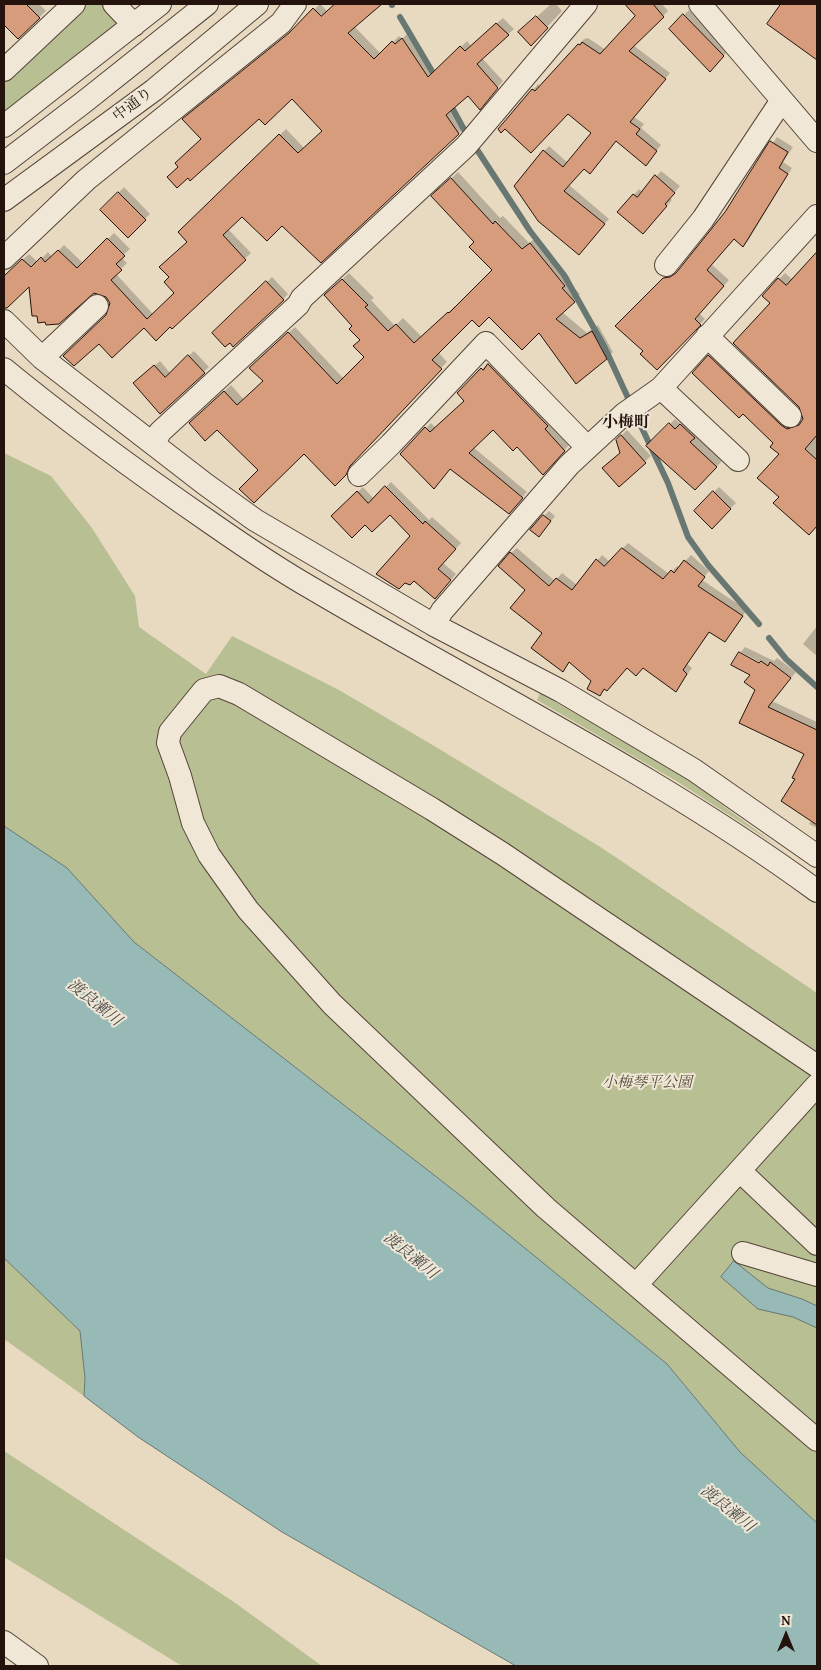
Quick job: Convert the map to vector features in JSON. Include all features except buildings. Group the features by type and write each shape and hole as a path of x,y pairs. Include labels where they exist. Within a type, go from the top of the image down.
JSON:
{"street":[{"path":"4,70 74,4"},
{"path":"114,4 134,25"},
{"path":"4,126 160,4"},
{"path":"4,163 207,4"},
{"name":"中通り","path":"4,200 154,90 257,4"},
{"path":"4,258 86,180 281,23 294,4"},
{"path":"154,444 160,432 198,400 298,305 302,298 342,264 466,146 586,4"},
{"path":"700,4 817,140"},
{"path":"666,265 703,219 774,108 782,100"},
{"path":"434,625 442,611 547,488 587,447 624,414 661,388 706,336 817,216"},
{"path":"42,358 98,306"},
{"path":"4,321 42,358 255,520 434,625 561,691 694,770 817,856"},
{"path":"706,336 790,416"},
{"path":"359,475 391,444 486,343 587,447"},
{"path":"4,369 128,465 261,557 311,589 592,747 700,811 817,891"},
{"path":"661,388 738,460"},
{"path":"817,1066 511,859 239,694 219,686 204,690 170,732 168,743 180,776 192,823 208,854 248,910 332,1004 546,1208 817,1440"},
{"path":"636,1285 817,1085"},
{"path":"740,1172 817,1244"},
{"path":"743,1252 817,1275"},
{"path":"4,1642 37,1666"}],"green space":[{"path":"83,4 103,4 120,26 4,113 4,80"},
{"name":"小梅琴平公園","path":"4,453 51,476 92,528 135,596 139,627 206,674 232,636 339,690 602,848 817,993 817,1523 740,1452 667,1364 461,1196 134,942 67,868 4,826"},
{"path":"540,693 686,778 776,845 678,782 537,700"},
{"path":"4,1258 80,1331 85,1378 84,1396 4,1339"},
{"path":"4,1451 234,1602 322,1666 182,1666 4,1557"}],"water":[{"name":"渡良瀬川","path":"4,826 67,868 134,942 461,1196 667,1364 740,1452 817,1523 817,1666 516,1666 282,1532 138,1437 84,1396 85,1378 80,1331 4,1258"},
{"path":"734,1261 768,1288 817,1306 817,1328 793,1317 758,1309 721,1277"}],"waterway":[{"path":"400,17 436,78"},
{"path":"449,102 467,135"},
{"path":"474,145 530,231 564,275 604,346 629,400"},
{"path":"640,424 668,483 688,537 708,565 759,624"},
{"path":"769,638 786,659 817,687"}],"district":[{"name":"小梅町","path":"626,423"}]}
